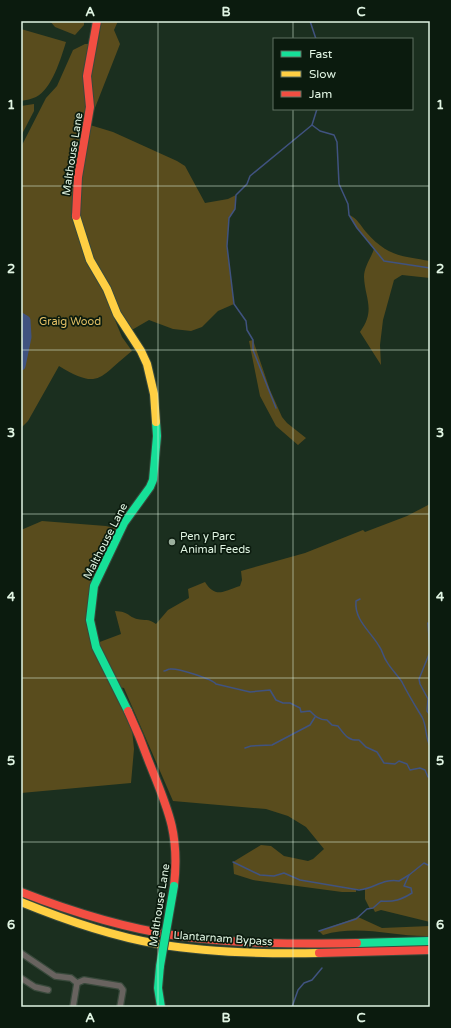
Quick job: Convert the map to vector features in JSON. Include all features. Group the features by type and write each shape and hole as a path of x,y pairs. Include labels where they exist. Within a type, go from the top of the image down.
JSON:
{"main road":[{"name":"Malthouse Lane","path":"97,21 87,76 90,107 78,177 75,202 76,215 90,260 107,289 117,314 141,351 147,364 154,394 157,436 153,480 150,488 124,523 94,586 90,620 96,647 131,718 169,810 176,844 177,861 174,886 160,966 158,988 161,1007"},
{"name":"Llantarnam Bypass","path":"21,892 71,911 115,924 200,939 295,944 430,941"},
{"name":"Llantarnam Bypass","path":"21,902 94,929 139,940 180,947 270,952 430,950"}],"street":[{"path":"21,953 55,976 71,978 77,983"},
{"path":"21,978 35,987 48,990"},
{"path":"77,983 84,980 120,986 123,990 120,1007"},
{"path":"73,1007 77,983"}],"green space":[{"path":"50,21 84,21 84,25 75,35 55,27"},
{"path":"99,21 118,21 114,30 120,44 91,118 90,78"},
{"path":"21,29 66,42 55,72 47,87 36,97 21,101"},
{"name":"Graig Wood","path":"85,44 90,44 84,70 87,107 73,212 122,337 132,351 105,374 98,378 83,378 59,366 28,421 21,428 21,366 27,337 26,320 21,317 21,147 46,98 57,86 73,50"},
{"path":"34,104 34,111 21,136 21,106"},
{"path":"90,125 113,132 185,166 205,203 228,199 236,195 235,209 229,219 227,246 234,304 218,311 202,327 191,331 173,329 149,320 130,331 92,256 89,242 79,218 79,182"},
{"path":"349,215 357,220 366,232 381,246 395,254 430,261 430,278 402,275 394,280 383,320 380,345 381,365 360,332 368,317 369,311 364,273 374,249 357,228"},
{"path":"253,340 270,390 282,417 287,423 306,438 298,445 276,426 260,396 249,341"},
{"path":"430,504 430,922 381,910 375,912 373,908 370,909 365,899 365,889 356,889 356,892 342,892 253,880 234,874 233,862 261,845 271,846 284,856 308,861 313,859 324,849 306,827 288,816 266,809 173,801 124,688 119,687 113,671 110,670 97,643 121,634 115,611 126,613 137,619 149,620 156,624 168,610 189,598 188,589 205,582 216,592 240,586 242,580 241,571 305,553 363,530 365,532 407,516"},
{"path":"42,521 106,526 118,529 87,612 87,629 126,712 132,729 134,749 131,783 21,793 21,530"},
{"path":"358,917 382,928 430,926 430,936 363,931 337,932 323,935 319,931"}],"waterway":[{"path":"310,21 316,38"},
{"path":"317,110 312,125 320,131 334,135 337,142 339,184 348,204 349,215 357,228 384,261 430,268"},
{"path":"276,408 253,350 253,340 247,330 246,321 234,304 227,246 229,218 235,209 236,195 247,184 250,176 312,125"},
{"path":"21,317 26,320 27,337 21,366"},
{"path":"360,599 356,601 356,608 360,620 376,641 389,665 402,682 422,717 430,746"},
{"path":"428,623 430,652 419,679 428,699 427,711 430,715"},
{"path":"164,671 170,669 180,670 202,677 216,684 250,692 270,690 276,700 283,703 290,703 300,708 301,712 310,711 317,717 327,720 332,725 338,726 349,738 359,740 366,747 377,752 384,763 395,764 399,761 407,764 410,770 420,768 425,770 428,777 430,776"},
{"path":"245,748 251,746 272,745 310,725 315,717"},
{"path":"233,862 260,875 274,876 284,873 300,880 359,890 369,888 383,882 394,880 399,881 409,875"},
{"path":"319,931 356,919 367,909 373,908 381,901 394,901 412,893 411,888 404,886 409,875 424,863 428,865 430,864"},
{"path":"292,1007 298,990 304,983 312,980 322,968"}],"traffic: fast":[{"path":"128,711 96,647 90,620 94,586 124,523 150,487 153,480 157,436 156,422"},
{"path":"160,966 174,886"},
{"path":"357,943 430,941"},
{"path":"160,966 158,988 161,1007"}],"traffic: slow":[{"path":"76,216 90,260 107,289 117,314 141,351 147,364 154,394 156,422"},
{"path":"21,902 88,927 140,941 178,947 238,952 319,953"}],"traffic: jam":[{"path":"76,216 78,177 90,107 87,76 97,21"},
{"path":"128,711 162,794 171,822 175,851 174,886"},
{"path":"21,892 59,906 118,924 158,933 222,941 267,943 357,943"},
{"path":"319,953 430,950"}],"place":[{"name":"Pen y Parc Animal Feeds","path":"172,542"}]}
